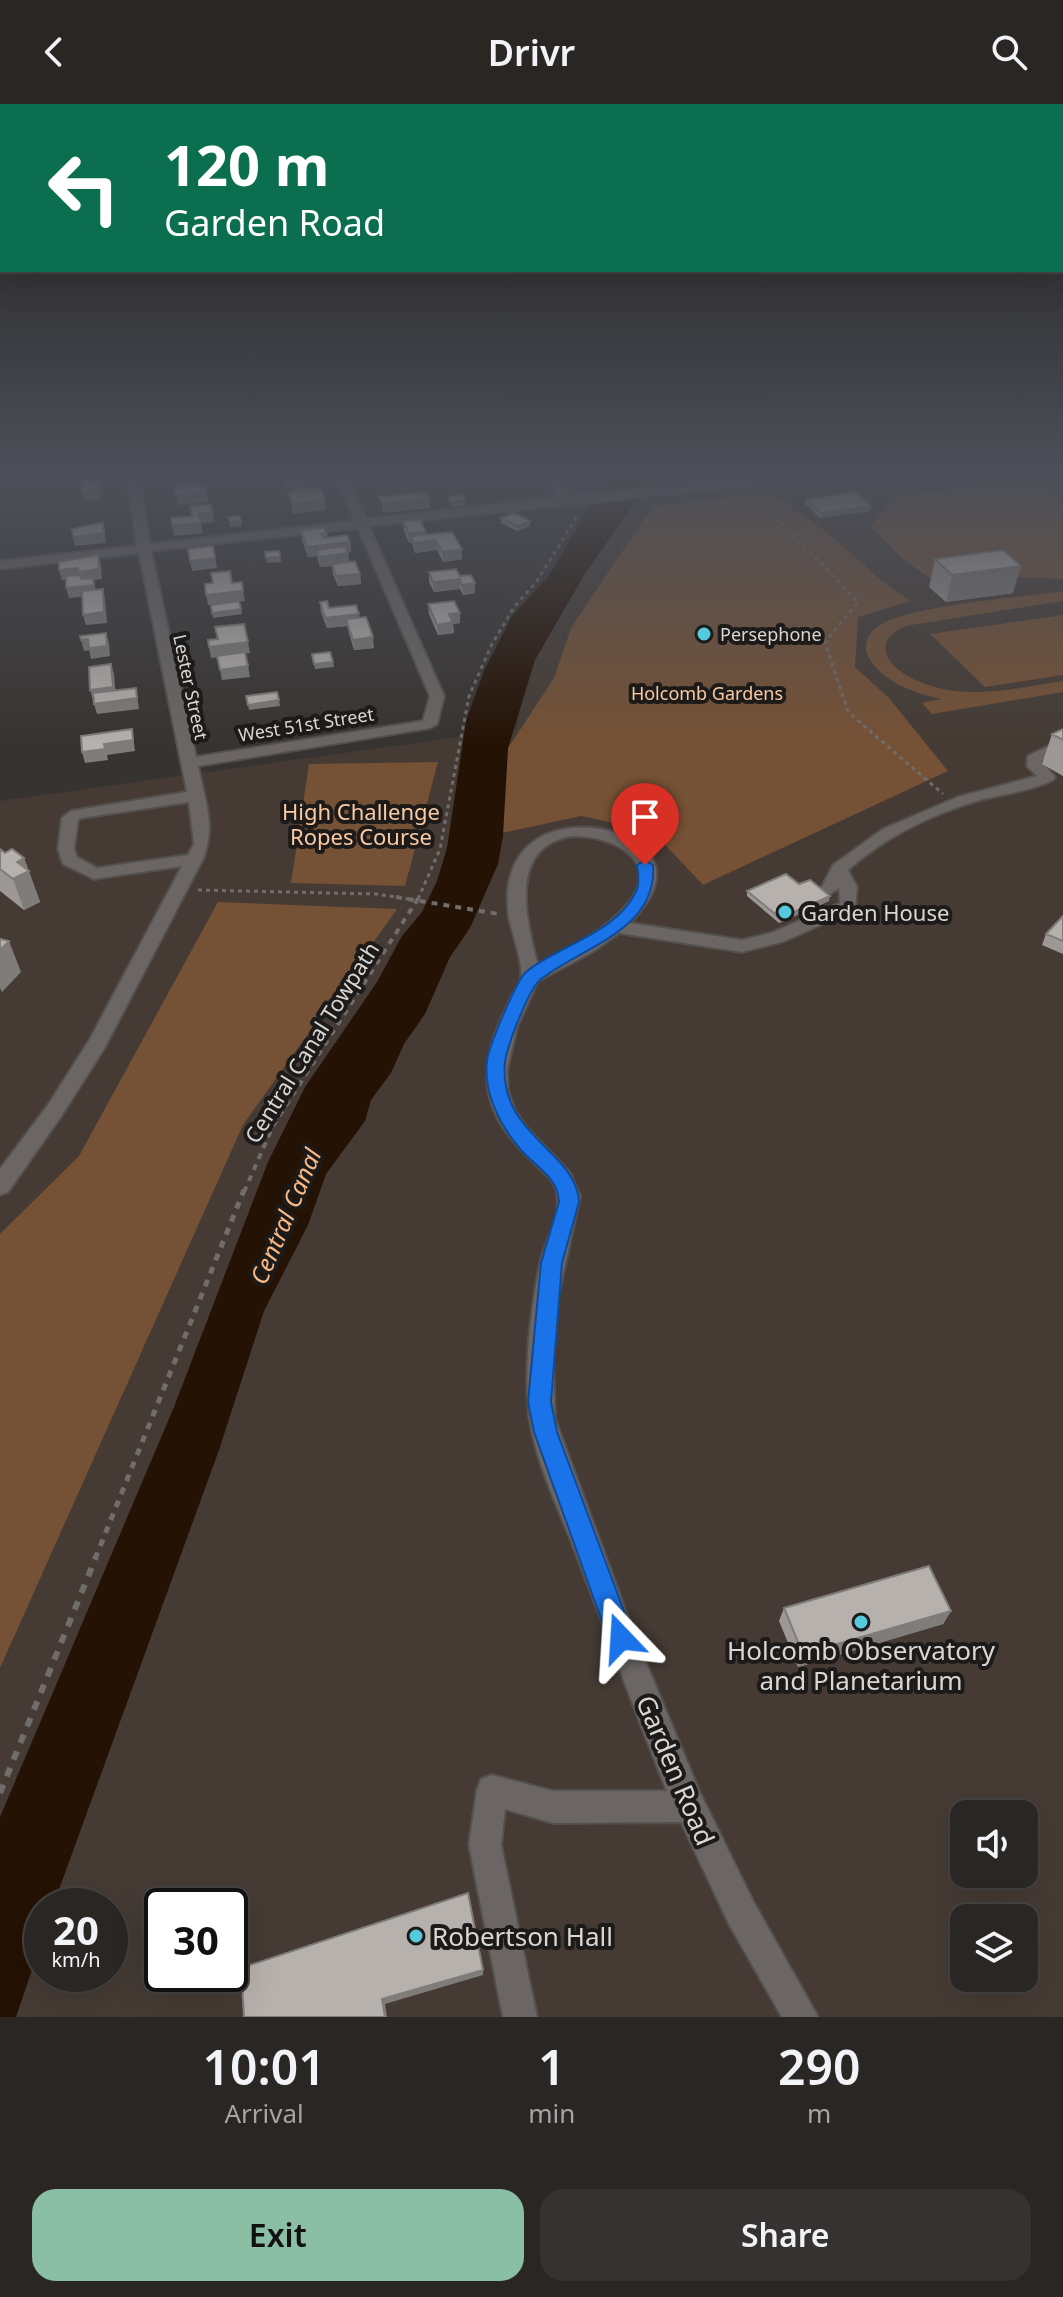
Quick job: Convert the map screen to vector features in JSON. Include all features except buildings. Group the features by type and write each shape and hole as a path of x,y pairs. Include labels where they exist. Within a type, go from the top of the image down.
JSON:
{"street":[{"name":"Lester Street","path":"0,1186 55,1110 98,1042 202,844 202,824 148,566"},
{"name":"West 51st Street","path":"188,763 430,724 437,696 381,566"},
{"path":"830,889 839,869 859,852 901,827 954,804 1031,786 1047,777 1035,766 1033,759 1063,744"},
{"path":"195,796 77,814 70,818 66,849 69,860 83,871 94,874 195,859"},
{"path":"568,832 598,834 625,844 639,855 647,870 647,887 642,898 614,926 576,953 531,977 515,891 518,874 526,858 549,837 568,832"},
{"path":"614,926 742,946 776,938 849,906 848,887 839,869"},
{"name":"Garden Road","path":"531,977 499,1045 496,1073 501,1103 511,1124 528,1146 560,1174 569,1194 551,1263 539,1387 542,1419 621,1638 690,1806 748,1927 801,2017"},
{"path":"520,2017 485,1845 492,1790 553,1807 690,1806"}],"path":[{"name":"Central Canal Towpath","path":"0,1793 273,1126 418,900 440,849 459,744 475,683 492,644 514,607 547,566"},
{"path":"823,566 859,603 825,642 848,712 954,804"},
{"path":"179,889 376,894 487,913"}],"shaded area":[{"path":"584,566 1063,566 1063,2017 0,2017 0,801 516,729 529,661"}],"green space":[{"name":"Holcomb Gardens","path":"612,566 865,566 911,601 858,617 855,667 889,698 948,771 703,885 652,831 581,816 502,833 508,748 554,678 571,628"},
{"path":"913,566 1063,566 1063,579 995,576 935,582"},
{"path":"1063,591 1063,601 905,626 890,636 885,648 889,660 903,673 944,689 983,692 1063,681 1063,692 932,714 922,703 941,699 908,689 888,678 866,652 867,641 873,631 893,619 939,608"},
{"path":"1063,615 1063,675 985,687 930,634"},
{"name":"High Challenge Ropes Course","path":"438,762 405,886 291,883 309,764"},
{"path":"218,902 397,909 243,1125 0,1668 0,1234 79,1156"}],"water":[{"name":"Central Canal","path":"554,566 590,566 535,660 508,748 503,836 498,864 470,928 450,957 425,1014 404,1044 391,1073 371,1100 365,1121 326,1174 308,1225 264,1311 219,1450 60,1888 24,1888 24,1992 16,2017 0,2017 0,1817 174,1407 268,1162 305,1087 377,982 402,936 422,912 437,881 447,848 466,721 484,671 512,616"}],"place":[{"name":"Persephone","path":"704,634"},
{"name":"Garden House","path":"785,912"},
{"name":"Holcomb Observatory and Planetarium","path":"861,1622"},
{"name":"Robertson Hall","path":"416,1936"}],"route":[{"path":"621,1638 542,1419 539,1387 551,1263 569,1202 568,1192 560,1174 528,1146 511,1124 501,1103 496,1062 502,1037 531,977 596,941 634,908 647,887 645,865"}]}
